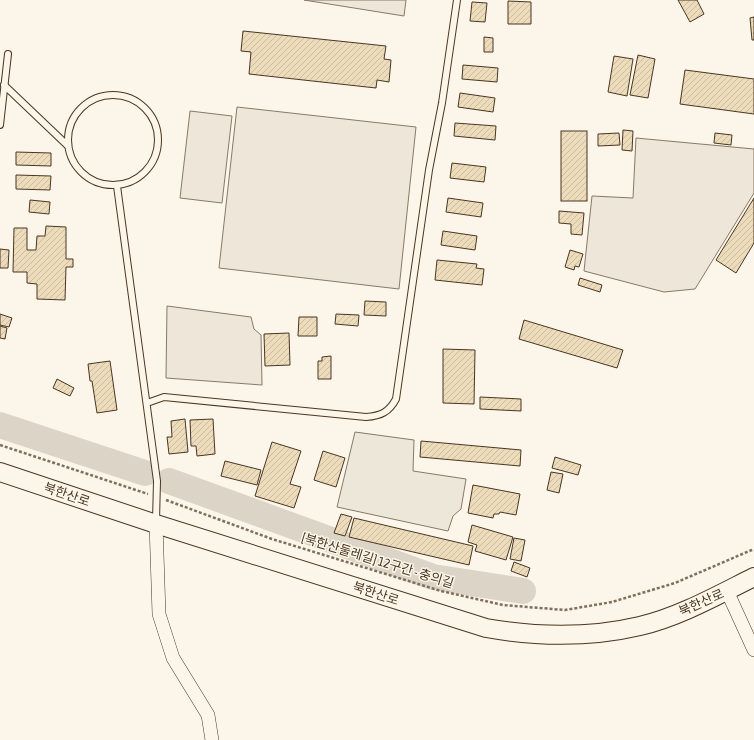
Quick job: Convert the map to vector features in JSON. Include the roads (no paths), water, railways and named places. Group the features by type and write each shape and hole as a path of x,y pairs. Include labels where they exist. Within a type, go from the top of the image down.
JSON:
{"street":[{"name":"북한산로","path":"0,472 156,524 486,628 516,634 584,634 641,626 674,614 727,591 754,577"},
{"path":"156,524 159,614 173,658 208,715 212,740"},
{"path":"727,591 754,650"}],"lane":[{"path":"146,403 164,398 366,417 379,415 391,408 396,399 429,170 442,103 457,0"},
{"path":"0,125 8,54"},
{"path":"4,84 67,145"},
{"path":"117,94 130,98 143,106 153,118 158,132 158,147 153,162 144,174 132,182 117,186 102,185 88,179 78,170 71,158 67,145 68,132 72,119 80,108 91,100 104,95 117,94"},
{"path":"117,186 157,481 156,524"}],"waterway":[{"path":"0,425 145,473"},
{"path":"169,481 433,577 523,591"}]}
